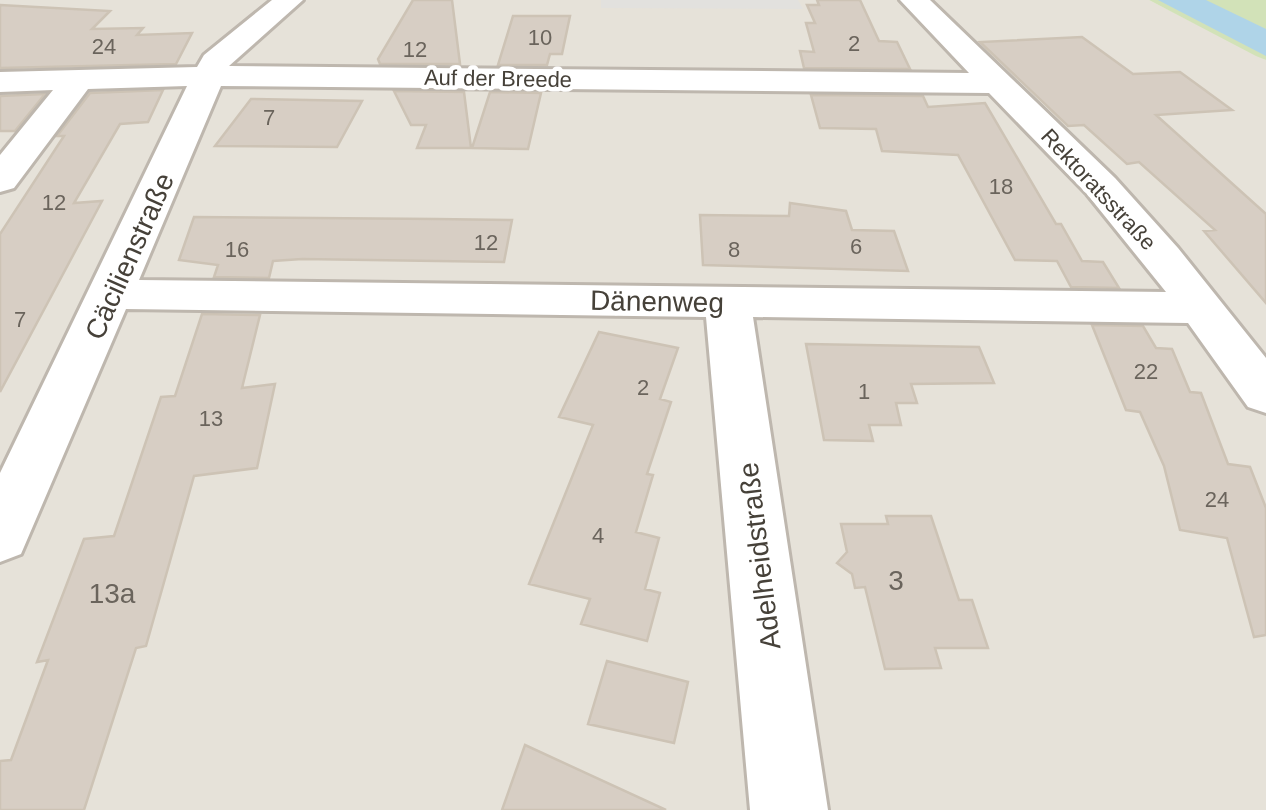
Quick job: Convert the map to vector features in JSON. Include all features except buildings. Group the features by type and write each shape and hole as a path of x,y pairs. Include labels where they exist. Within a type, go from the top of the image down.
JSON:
{"street":[{"name":"Cäcilienstraße","path":"5,514 112,294 216,62 289,0"},
{"name":"Rektoratsstraße","path":"914,0 1101,186 1202,308 1266,394"},
{"name":"Auf der Breede","path":"0,82 210,76 996,83"},
{"path":"0,180 78,80"},
{"name":"Dänenweg","path":"112,294 1202,308"},
{"name":"Adelheidstraße","path":"728,302 790,810"}],"shaded area":[{"path":"0,0 1149,0 1266,60 1266,810 0,810"},
{"path":"601,0 798,0 803,9 601,8"}],"green space":[{"path":"1149,0 1266,0 1266,60 1256,56"}],"water":[{"path":"1158,0 1206,0 1266,29 1266,56"}]}
